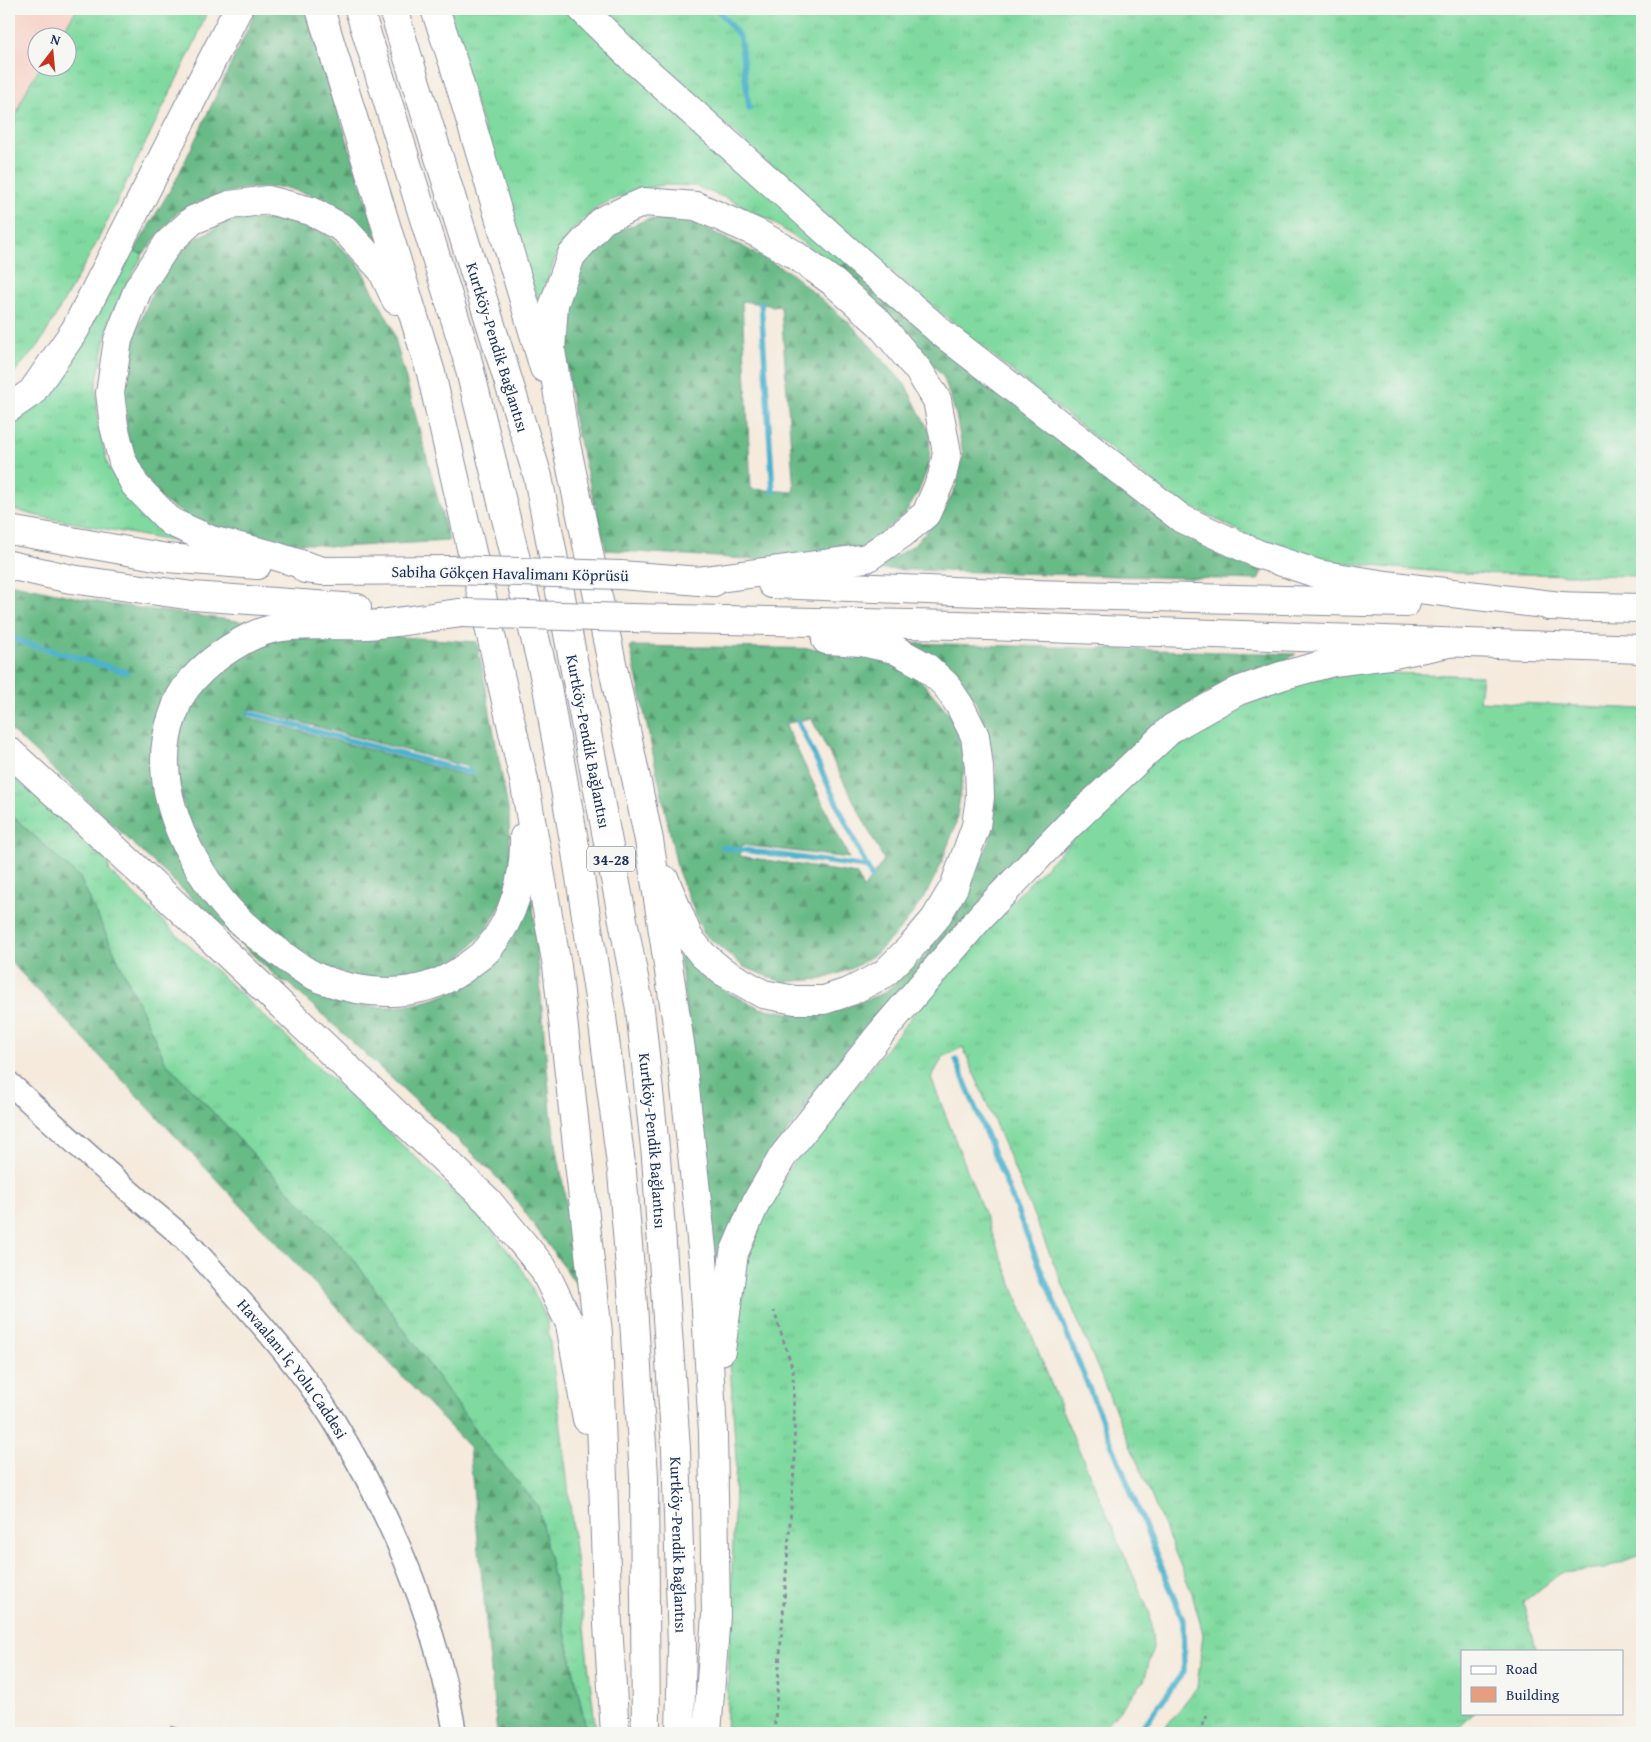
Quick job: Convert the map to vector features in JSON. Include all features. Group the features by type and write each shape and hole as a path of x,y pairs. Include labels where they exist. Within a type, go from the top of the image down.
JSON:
{"highway":[{"path":"9,408 32,392 75,330 238,9"},
{"path":"320,9 431,373 524,780 557,966 598,1333 608,1625 615,1733"},
{"name":"Kurtköy-Pendik Bağlantısı","path":"359,9 466,354 548,687 576,852 602,1018 622,1172 633,1305 644,1476 646,1733"},
{"name":"Kurtköy-Pendik Bağlantısı","path":"393,9 538,477 640,1009 656,1157 676,1449 682,1648 680,1733"},
{"path":"435,9 454,65 565,439"},
{"path":"582,9 646,71 942,333 1182,519 1258,554 1318,574 1386,585 1568,606"},
{"path":"323,571 268,554 211,540 171,522 135,485 123,462 114,426 110,392 118,340 138,289 168,243 193,220 230,205 268,200 311,211 344,229 382,270 431,373"},
{"path":"697,581 867,558 902,534 926,514 942,477 947,453 937,400 919,370 879,323 833,282 794,254 757,233 696,206 644,202 603,220 571,256 554,304 551,350 565,439 649,840 681,1050 703,1258 713,1432 716,1615 707,1733"},
{"path":"9,530 167,558 323,571"},
{"path":"9,565 71,579 193,596 315,606 461,613 1192,633 1642,649"},
{"name":"Sabiha Gökçen Havalimanı Köprüsü","path":"323,571 450,570 620,575 697,581"},
{"path":"697,581 1030,594 1642,608"},
{"path":"461,613 368,625 288,626 253,635 220,655 197,674 179,698 169,727 164,759 167,791 178,824 195,861 217,896 248,929 292,962 322,980 357,989 388,993 430,987 461,971 488,950 505,925 516,896 524,857 524,780"},
{"path":"649,840 689,938 703,955 722,971 763,994 795,1000 824,1000 851,991 884,974 912,946 935,918 954,887 976,826 980,797 975,736 960,706 946,685 925,666 894,649 862,642 809,639 692,619"},
{"path":"713,1432 722,1337 734,1253 756,1202 783,1156 881,1033 982,915 1069,825 1172,728 1238,691 1281,676 1333,662 1389,655 1449,643"},
{"path":"9,751 162,892 488,1201 543,1268 570,1324 605,1517"}],"lane":[{"name":"Havaalanı İç Yolu Caddesi","path":"9,1083 179,1234 248,1308 301,1374 333,1420 390,1526 415,1585 437,1650 455,1733"}],"path":[{"path":"774,1311 793,1370 795,1457 774,1733"},
{"path":"1198,1733 1209,1712"}],"shaded area":[{"path":"9,9 77,9 65,28 28,28 28,78 33,78 20,104 9,139"}],"green space":[{"path":"77,9 208,9 196,40 96,244 39,345 9,378 9,139 20,104 33,78 78,78 78,28 65,28"},
{"path":"255,9 306,9 379,241 328,200 283,187 243,189 208,198 178,212 143,254 134,251 176,180 250,24"},
{"path":"446,9 570,9 847,262 840,268 768,219 731,200 695,186 663,185 638,190 598,206 574,229 556,256 539,304"},
{"path":"599,9 1642,9 1642,576 1454,573 1337,563 1336,567 1278,550 1171,496 1038,393 854,241"},
{"path":"279,219 326,234 358,263 392,327 449,541 339,547 260,539 196,522 159,498 129,452 122,388 133,339 161,273 192,241 231,220"},
{"path":"648,219 671,219 697,224 789,272 851,324 906,386 930,433 929,465 918,493 905,514 863,549 763,560 606,550 574,420 565,350 564,309 580,269 592,250 609,235","holes":["742,301 781,307 794,492 751,489"]},
{"path":"134,251 143,254 110,317 96,385 98,424 108,466 121,486 139,507 176,542 37,516 9,508 9,425 58,382"},
{"path":"847,263 1264,567 1258,580 874,569 914,545 943,513 956,486 963,454 956,415 944,378 900,324 840,268"},
{"path":"9,583 108,604 254,623 172,689 187,866 326,990 327,996 364,1005 402,1006 421,1003 457,989 473,980 501,954 523,917 532,893 551,1113 581,1291 509,1190 481,1161 286,981 283,983 9,728"},
{"path":"371,635 477,642 509,814 511,875 501,904 488,928 463,955 434,972 404,980 354,977 318,963 253,918 221,881 188,822 174,760 184,707 205,678 256,645 287,638","holes":["250,709 468,767 472,777 248,717"]},
{"path":"908,643 1296,654 1288,659 1225,681 1162,725 787,1132 713,1287 678,934 701,975 729,993 760,1008 796,1014 834,1012 884,993 926,955 960,909 990,839 996,765 975,699 945,663"},
{"path":"630,646 842,649 882,658 916,675 949,713 960,741 964,768 956,824 939,869 925,896 904,925 877,953 853,968 823,979 782,982 744,967 703,933 678,871","holes":["811,718 884,860 863,889 857,874 740,856 742,845 849,858 785,724"]},
{"path":"1359,672 1482,676 1479,701 1642,709 1642,1554 1604,1569 1561,1573 1523,1602 1537,1650 1461,1650 1461,1714 1473,1714 1454,1733 1161,1733 1197,1687 1203,1634 1192,1593 963,1047 943,1057 931,1078 1057,1399 1150,1614 1153,1648 1144,1681 1100,1733 726,1733 736,1458 730,1363 742,1270 762,1213 797,1157 920,1006 999,914 1124,788 1175,742 1232,705 1282,684"},
{"path":"9,773 108,863 110,872 488,1225 524,1272 547,1319 596,1733 587,1733 538,1506 487,1446 352,1257 166,1063 80,878 9,813"},
{"path":"9,813 80,878 166,1063 352,1257 487,1446 538,1506 587,1733 497,1733 469,1447 9,960"}],"building":[{"path":"171,1726 190,1733 169,1733"}],"waterway":[{"path":"717,9 740,37 749,108"},
{"path":"761,303 773,491"},
{"path":"9,638 126,672"},
{"path":"249,713 471,773"},
{"path":"798,721 872,878"},
{"path":"722,847 866,867"},
{"path":"956,1060 1183,1620 1184,1671 1148,1720 1136,1733"}]}
